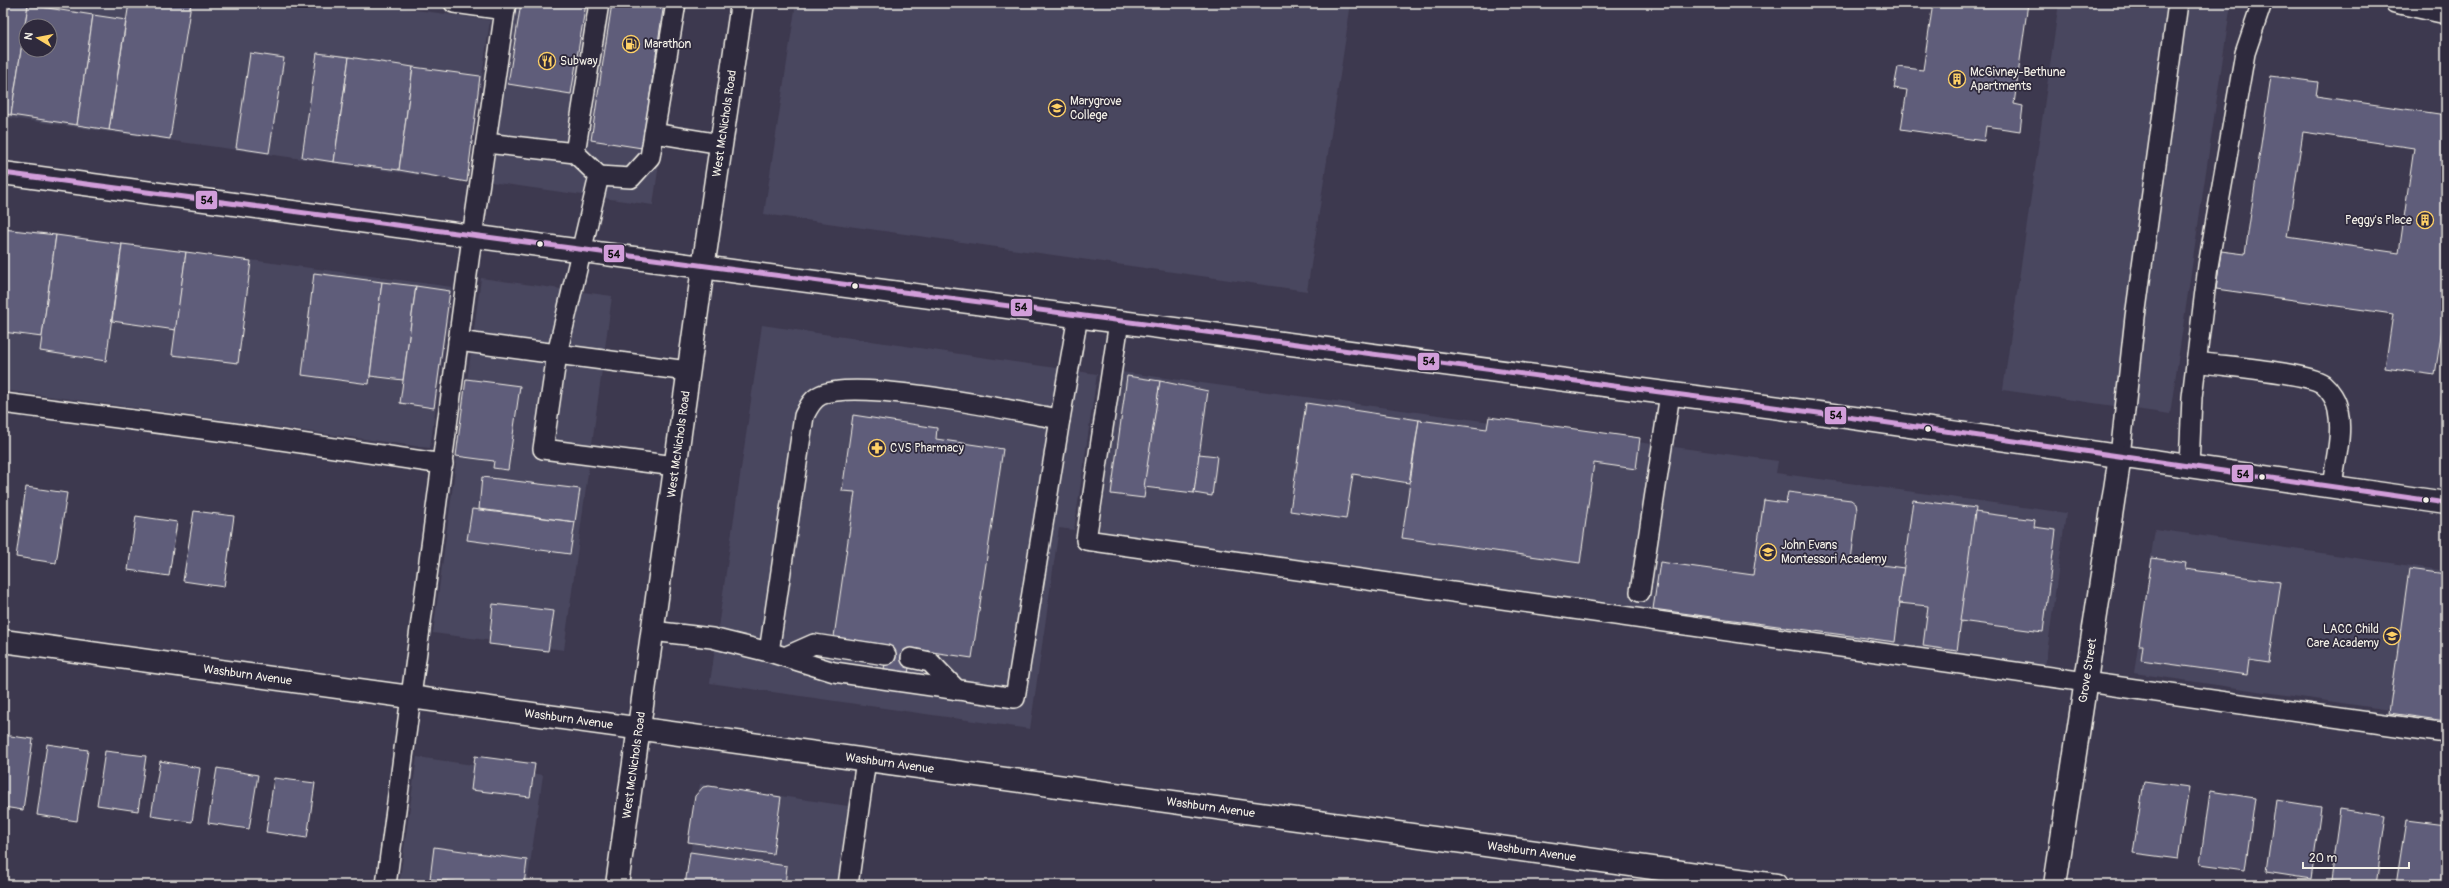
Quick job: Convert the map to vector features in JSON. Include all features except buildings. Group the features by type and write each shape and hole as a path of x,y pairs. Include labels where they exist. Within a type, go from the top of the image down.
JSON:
{"street":[{"name":"West McNichols Road","path":"617,885 688,371 742,3"},
{"path":"3,173 703,268 1670,394 2446,502"},
{"name":"Grove Street","path":"2055,885 2120,456"},
{"name":"Washburn Avenue","path":"3,641 413,696 1776,885"}],"lane":[{"path":"386,885 413,696 472,237 505,6 454,3"},
{"path":"575,153 588,117 601,34 599,3"},
{"path":"2120,456 2135,317 2178,3"},
{"path":"2189,466 2192,397 2208,266 2245,53 2262,3"},
{"path":"2395,3 2446,14"},
{"path":"486,143 575,153 599,176 631,178 650,157 657,81 672,5"},
{"path":"652,128 721,144"},
{"path":"599,176 580,251 557,354 543,449 675,466"},
{"path":"652,631 712,638 778,654 834,672 1015,698 1078,316"},
{"path":"1119,322 1086,540 2086,684 2446,734"},
{"path":"458,341 688,371"},
{"path":"2196,362 2277,373 2322,384 2332,394 2338,409 2340,428 2332,486"},
{"path":"778,654 804,416 810,404 819,395 842,391 891,392 1060,419"},
{"path":"1640,592 1670,394"},
{"path":"3,403 233,433 443,464"},
{"path":"778,654 814,644 886,655"},
{"path":"910,658 930,662 957,690"},
{"path":"848,885 866,760"}],"shaded area":[{"path":"3,3 364,3 490,20 467,182 3,117"},
{"path":"517,3 682,3 653,205 491,182"},
{"name":"Marygrove College","path":"796,3 1351,3 1307,291 764,214"},
{"path":"2059,3 2231,3 2170,414 2003,390"},
{"path":"3,227 452,287 430,448 3,390"},
{"path":"481,278 612,296 564,650 433,633"},
{"path":"762,325 1097,374 1074,530 1059,528 1030,729 710,683"},
{"path":"1121,372 1778,461 1776,473 2066,513 2045,667 1620,611 1213,548 1099,533"},
{"path":"2155,529 2446,571 2446,718 2134,673"},
{"path":"417,757 543,775 527,885 399,885"},
{"path":"700,784 848,806 837,885 686,885"}],"transit line":[{"name":"54","path":"3,173 1826,414 2446,503"}],"place":[{"name":"Marathon","path":"631,44"},
{"name":"Subway","path":"547,61"},
{"name":"McGivney-Bethune Apartments","path":"1957,79"},
{"name":"Marygrove College","path":"1057,108"},
{"name":"Peggy's Place","path":"2425,220"},
{"name":"CVS Pharmacy","path":"877,448"},
{"name":"John Evans Montessori Academy","path":"1768,552"},
{"name":"LACC Child Care Academy","path":"2392,636"}]}
